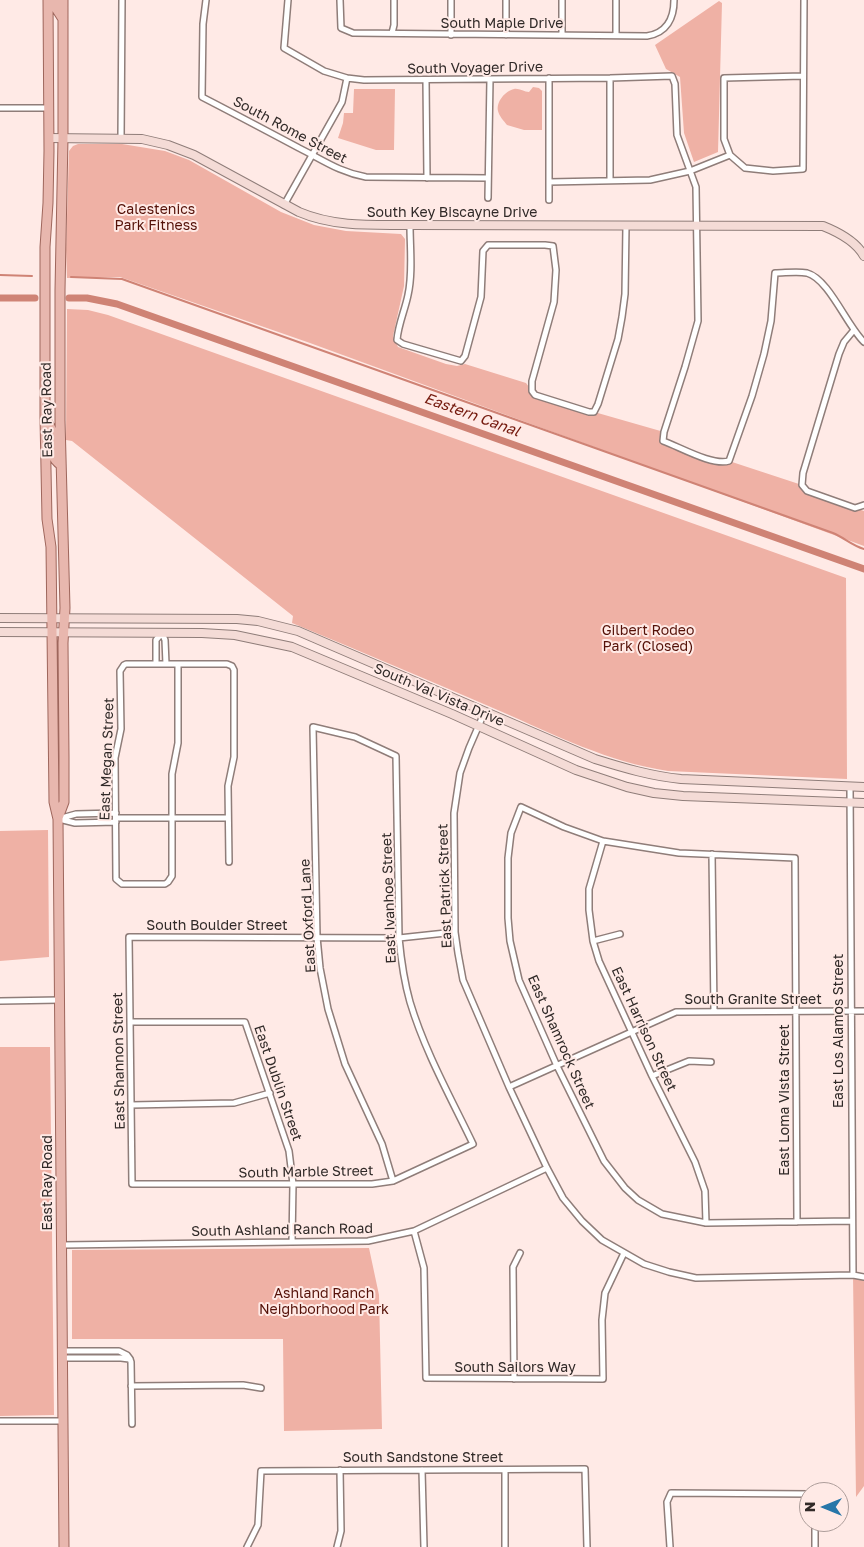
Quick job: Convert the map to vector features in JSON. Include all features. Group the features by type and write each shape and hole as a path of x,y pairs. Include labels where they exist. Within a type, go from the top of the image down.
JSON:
{"main road":[{"name":"East Ray Road","path":"48,0 45,418 47,519 52,547 54,802 58,819 64,1547"},
{"path":"56,0 56,8 63,19"},
{"name":"East Ray Road","path":"58,819 64,802 64,528 61,465 60,290 64,138 63,0"},
{"name":"South Key Biscayne Drive","path":"48,138 121,138 153,142 187,152 284,205 314,219 329,222 350,225 823,226 845,237 862,251 864,256"},
{"path":"45,418 52,430 52,456 61,465"},
{"name":"South Val Vista Drive","path":"0,618 236,618 258,621 298,631 595,759 654,776 864,788"},
{"path":"162,618 162,633"},
{"name":"South Val Vista Drive","path":"0,632 235,634 256,638 292,647 329,661 576,770 627,787 654,793 693,796 864,803"},
{"path":"329,661 334,646"}],"street":[{"path":"121,138 122,0"},
{"name":"South Rome Street","path":"206,0 203,24 202,97 312,154 337,170 354,175 366,177 488,178"},
{"name":"South Voyager Drive","path":"288,0 284,48 324,71 347,78 364,80 426,80 672,76 675,84 678,134 690,171"},
{"name":"South Maple Drive","path":"340,0 341,28 352,33 616,36 654,35 664,28 672,17 674,0"},
{"path":"392,33 394,25 394,0"},
{"path":"451,0 451,35"},
{"path":"506,0 506,35"},
{"path":"562,0 562,35"},
{"path":"616,0 616,36"},
{"path":"803,76 724,78 724,139 730,156 746,168 773,171 803,169 804,0"},
{"path":"284,205 342,102 347,78"},
{"path":"549,78 549,200"},
{"path":"610,78 610,181"},
{"path":"488,198 490,79"},
{"path":"426,80 427,178"},
{"path":"0,108 48,108"},
{"path":"549,182 650,180 690,171 730,156"},
{"path":"690,171 696,187 698,321 664,432 663,441 722,463 729,461 752,396 764,354 771,321 775,273 807,274 819,280 864,342"},
{"path":"410,225 408,294 397,333 397,340 403,344 461,360 465,356 481,297 483,251 488,245 553,246 556,270 554,302 532,381 532,391 535,395 589,412 594,412 598,404 618,338 625,294 626,226"},
{"path":"854,330 844,342 839,354 803,474 802,484 807,491 855,508 863,506"},
{"path":"166,664 165,640 162,633 156,640 156,664 166,664 227,664 232,666 234,670 234,757 228,786 229,862"},
{"name":"East Megan Street","path":"156,664 126,664 120,671 121,729 115,758 116,876 119,882 122,884 165,884 171,880 172,818"},
{"path":"172,818 172,774 178,743 178,664"},
{"name":"East Patrick Street","path":"486,711 460,773 454,813 455,932 463,980 509,1087 547,1168"},
{"name":"East Ivanhoe Street","path":"313,727 355,737 396,756 399,938 402,966 410,1002 424,1040 473,1144"},
{"name":"East Oxford Lane","path":"313,727 317,937 320,968 328,1009 345,1064 382,1144 393,1181"},
{"name":"East Los Alamos Street","path":"850,787 853,1275"},
{"name":"East Shamrock Street","path":"603,841 564,827 521,807 511,833 508,858 508,918 510,941 516,968 524,994 604,1161 625,1188 638,1200 662,1214 706,1223"},
{"path":"58,819 76,814 116,818 228,818"},
{"path":"58,819 75,823 116,818"},
{"path":"603,841 655,850 712,854 714,1012"},
{"name":"East Harrison Street","path":"603,841 590,889 589,910 593,941 600,962 652,1076 694,1162 705,1191 706,1223"},
{"name":"East Loma Vista Street","path":"712,854 795,858 797,1222"},
{"name":"South Boulder Street","path":"129,937 399,938 455,932"},
{"path":"593,941 620,934"},
{"name":"East Shannon Street","path":"129,937 132,1184"},
{"path":"0,1001 60,1000"},
{"name":"South Granite Street","path":"509,1087 676,1012 864,1011"},
{"name":"East Dublin Street","path":"130,1022 245,1022 289,1151 293,1184 292,1242"},
{"path":"652,1076 689,1061 711,1062"},
{"path":"131,1105 234,1103 270,1093"},
{"name":"South Marble Street","path":"132,1184 372,1184 393,1181 473,1144"},
{"path":"547,1168 563,1198 602,1240 644,1264 696,1278 853,1275 864,1277"},
{"name":"South Ashland Ranch Road","path":"62,1245 368,1241 414,1231 547,1168"},
{"path":"706,1223 852,1221"},
{"name":"South Sailors Way","path":"414,1231 424,1268 426,1378 603,1379 602,1320 605,1293 624,1253"},
{"path":"514,1379 513,1267 520,1252"},
{"path":"99,1351 100,1358"},
{"path":"63,1355 99,1351 119,1351 127,1355 131,1362 132,1424"},
{"path":"63,1355 130,1359"},
{"path":"131,1386 243,1386 260,1388"},
{"path":"0,1421 63,1421"},
{"name":"South Sandstone Street","path":"247,1547 258,1525 261,1471 586,1469 587,1547"},
{"path":"337,1547 341,1531 340,1470"},
{"path":"422,1470 424,1547"},
{"path":"505,1470 505,1547"},
{"path":"670,1547 668,1502 671,1493 799,1494"},
{"path":"815,1532 815,1547"}],"green space":[{"path":"719,1 722,3 718,152 694,162 684,133 680,77 666,69 655,45"},
{"path":"533,87 539,88 542,91 542,130 524,130 507,125 500,117 498,111 498,104 502,97 514,89 529,92"},
{"path":"354,89 395,89 394,150 376,150 338,138 344,113 353,113"},
{"name":"Calestenics Park Fitness","path":"78,144 122,144 165,151 189,160 281,212 314,225 346,231 401,234 405,239 404,286 393,336 398,347 446,364 457,366 465,364 526,383 535,395 664,432 663,441 708,459 729,461 802,485 807,491 864,511 864,546 310,343 120,277 67,278 69,151"},
{"name":"Gilbert Rodeo Park (Closed)","path":"67,309 88,310 108,315 846,578 847,779 668,771 624,761 562,738 292,623 293,616 72,441 66,440"},
{"path":"48,830 49,957 0,961 0,831"},
{"path":"0,1047 50,1047 54,1415 0,1416"},
{"name":"Ashland Ranch Neighborhood Park","path":"369,1248 379,1295 382,1429 284,1431 283,1339 72,1339 72,1250"},
{"path":"853,1275 864,1279 864,1486 856,1497"}],"waterway":[{"path":"0,275 32,276"},
{"path":"71,277 122,279 833,533 864,549"},
{"name":"Eastern Canal","path":"0,298 35,298"},
{"name":"Eastern Canal","path":"69,298 87,298 117,304 864,569"}]}
